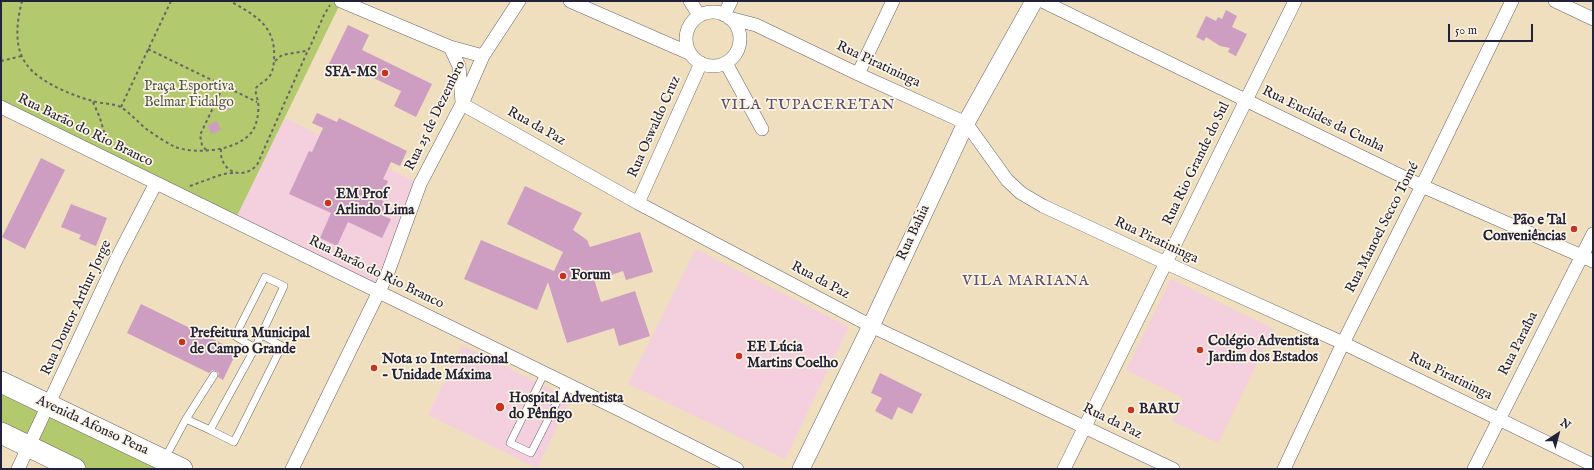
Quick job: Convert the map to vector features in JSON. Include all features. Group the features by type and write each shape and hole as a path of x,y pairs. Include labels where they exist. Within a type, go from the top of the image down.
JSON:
{"main road":[{"name":"Avenida Afonso Pena","path":"1,382 173,465"},
{"path":"1,433 75,469"}],"street":[{"name":"Rua 25 de Dezembro","path":"292,469 387,276 420,184 462,104 483,56 519,1"},
{"path":"570,1 689,52"},
{"path":"690,1 699,15"},
{"path":"727,16 731,1"},
{"path":"858,74 894,1"},
{"name":"Rua Bahia","path":"801,469 871,326 966,123 1034,1"},
{"name":"Rua Euclides da Cunha","path":"1042,1 1422,186 1587,258"},
{"name":"Rua Rio Grande do Sul","path":"1064,469 1295,1"},
{"name":"Rua Manoel Secco Tomé","path":"1284,469 1343,343 1422,186 1512,1"},
{"path":"1555,1 1593,19"},
{"path":"336,2 450,47 483,56"},
{"path":"709,12 720,13 727,16 736,26 740,36 739,46 734,56 726,63 716,66 706,65 696,60 689,52 685,42 686,32 691,22 699,15 709,12"},
{"name":"Rua Piratininga","path":"727,16 756,25 858,74 966,123 1007,180 1021,193 1043,206 1166,264 1343,343 1593,464"},
{"path":"450,47 459,66 462,104"},
{"name":"Rua Oswaldo Cruz","path":"638,203 701,63"},
{"path":"726,63 762,129"},
{"name":"Rua da Paz","path":"462,104 638,203 871,326 1173,469"},
{"name":"Rua Barão do Rio Branco","path":"1,107 737,469"},
{"name":"Rua Doutor Arthur Jorge","path":"18,469 117,258 156,183"},
{"name":"Rua Paraíba","path":"1474,469 1498,418 1587,258 1593,234"}],"lane":[{"path":"210,430 255,348 262,335 284,286 265,277 235,336 255,348"},
{"path":"186,419 234,442 282,346 262,335"},
{"path":"544,374 510,443 531,454 566,384"},
{"path":"173,465 186,419 214,376"}],"path":[{"path":"22,1 17,18 17,31 22,56 27,65 48,82 63,90 93,102 121,107 147,129 174,146 200,151 221,149 234,145 246,138 256,123 258,102 254,94 256,88 269,78 274,68 272,38 266,26 254,14 230,1"},
{"path":"121,107 171,1"},
{"path":"173,192 223,174 244,174 252,170 257,165 326,10 336,2"},
{"path":"148,49 258,102"},
{"path":"274,62 282,55 308,50"},
{"path":"1,62 22,56"},
{"path":"206,150 202,145 200,135 224,86"},
{"path":"93,102 100,118 109,148 109,160"},
{"path":"221,149 225,163 232,172 238,174"}],"shaded area":[{"name":"EM Prof Arlindo Lima","path":"285,118 420,184 379,292 234,222"},
{"name":"EE Lúcia Martins Coelho","path":"696,249 849,327 785,459 628,384"},
{"name":"Colégio Adventista Jardim dos Estados","path":"1171,279 1274,329 1218,443 1172,421 1183,398 1126,370"},
{"name":"Hospital Adventista do Pênfigo","path":"462,345 571,399 537,468 428,415"}],"green space":[{"name":"Praça Esportiva Belmar Fidalgo","path":"1,1 341,2 234,222 1,107"},
{"path":"1,382 181,469 75,469 1,433"}],"building":[{"path":"1226,10 1237,16 1232,27 1247,34 1236,56 1228,52 1230,48 1220,46 1206,37 1204,41 1196,37 1206,16 1216,21 1218,17 1222,19"},
{"name":"SFA-MS","path":"348,25 369,35 362,50 432,84 416,117 394,106 401,91 354,69 350,77 328,66"},
{"path":"227,101 230,109 222,112 219,104"},
{"path":"317,113 337,122 339,118 407,151 400,166 391,162 383,179 388,181 385,188 387,190 382,201 387,203 381,215 391,219 382,238 348,222 337,246 320,238 331,213 289,194 309,151 312,152 323,128 312,123"},
{"path":"217,121 221,130 211,134 208,125"},
{"path":"41,158 65,170 25,249 2,237"},
{"path":"525,186 582,213 573,230 587,240 590,247 640,232 653,272 626,280 623,271 600,279 594,279 601,302 635,291 650,336 619,346 614,328 567,343 548,282 537,310 464,279 481,240 554,271 563,252 507,224"},
{"path":"71,204 107,218 96,246 79,239 81,235 61,227"},
{"name":"Prefeitura Municipal de Campo Grande","path":"141,304 237,351 223,380 218,377 219,373 216,371 212,370 209,373 127,333"},
{"path":"880,373 922,394 912,414 898,407 892,420 875,411 882,398 871,393"}],"place":[{"name":"SFA-MS","path":"385,73"},
{"name":"EM Prof Arlindo Lima","path":"328,203"},
{"name":"Pão e Tal Conveniências","path":"1574,229"},
{"name":"Forum","path":"563,276"},
{"name":"Prefeitura Municipal de Campo Grande","path":"182,342"},
{"name":"Colégio Adventista Jardim dos Estados","path":"1200,350"},
{"name":"EE Lúcia Martins Coelho","path":"739,356"},
{"name":"Nota 10 Internacional - Unidade Máxima","path":"374,368"},
{"name":"Hospital Adventista do Pênfigo","path":"500,407"},
{"name":"BARU","path":"1131,410"}],"district":[{"name":"VILA TUPACERETAN","path":"808,106"},
{"name":"VILA MARIANA","path":"1026,282"}]}
